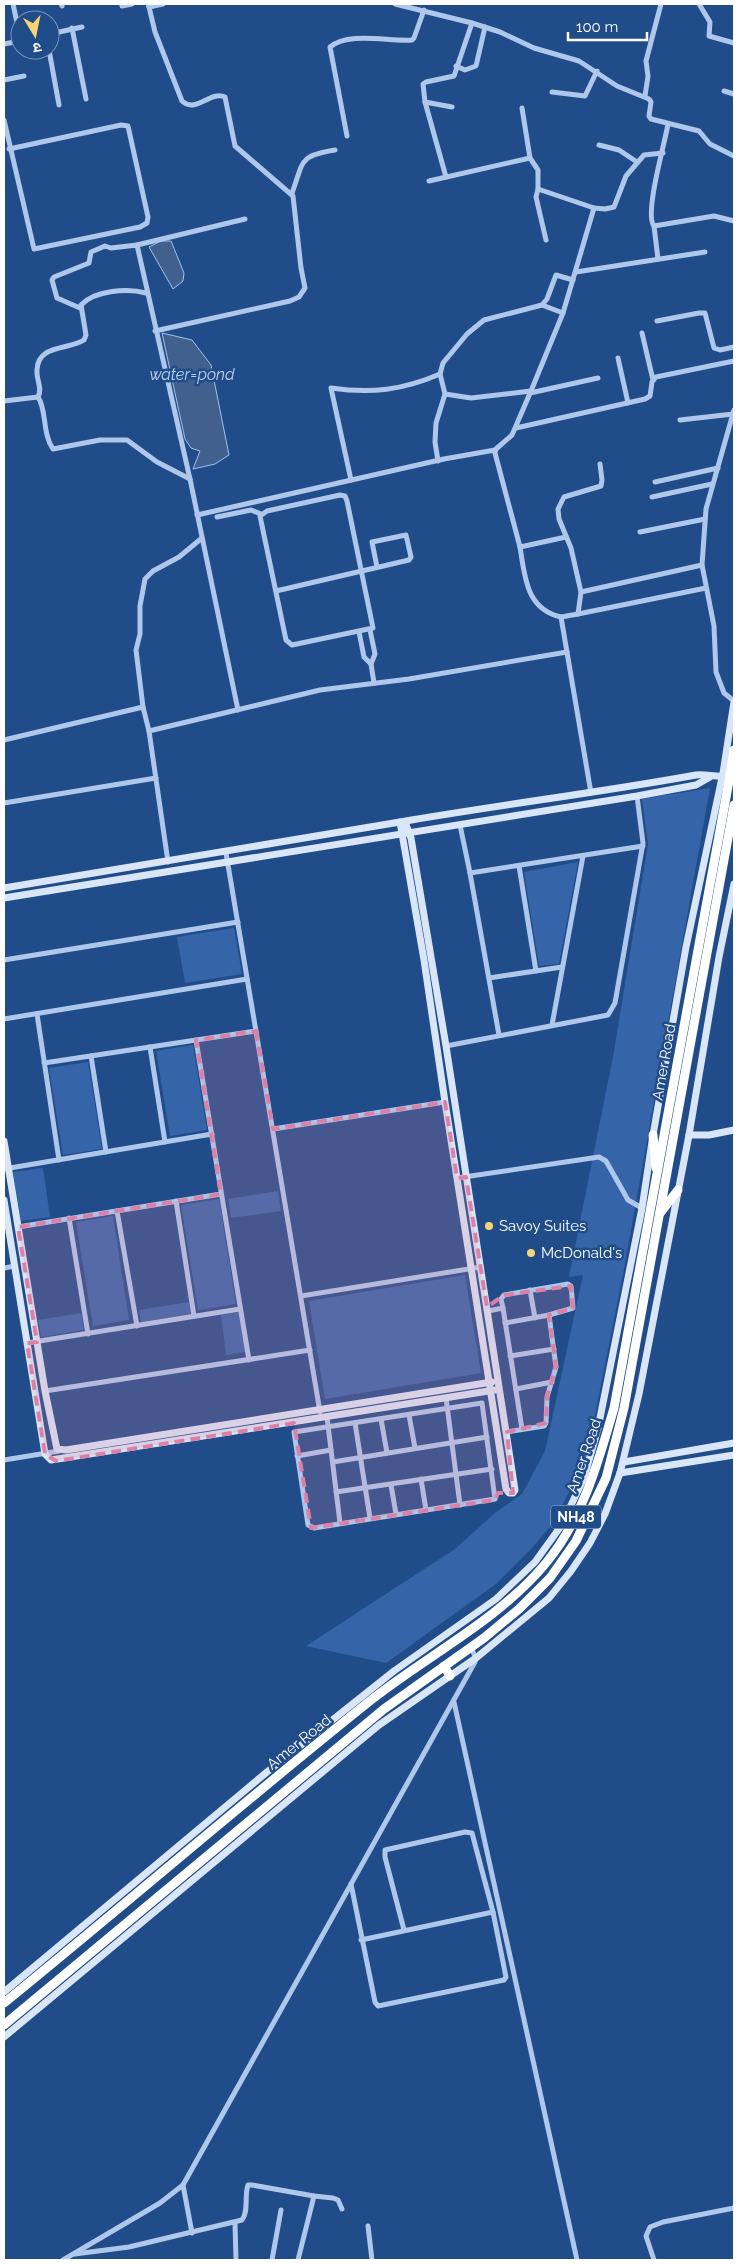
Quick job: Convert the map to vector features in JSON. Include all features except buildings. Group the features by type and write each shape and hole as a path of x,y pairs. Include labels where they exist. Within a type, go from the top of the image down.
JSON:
{"highway":[{"name":"Amer Road","path":"4,2003 358,1711 512,1598 546,1563 577,1514 596,1472 614,1408 734,750"},
{"name":"Amer Road","path":"4,2025 188,1871 321,1767 384,1710 471,1648 519,1609 550,1578 576,1541 606,1478 624,1408 734,806"},
{"path":"653,1135 657,1179"},
{"path":"660,1213 678,1190"},
{"path":"405,1663 411,1671"},
{"path":"444,1666 450,1676"},
{"path":"188,1871 194,1879"},
{"path":"106,1938 112,1948"},
{"path":"65,1973 70,1982"}],"street":[{"path":"122,6 132,4"},
{"path":"155,331 290,302 299,297 305,288 297,241 295,200 292,193 234,146 226,99 223,95 216,95 197,104 185,104 182,101 155,32 148,5 163,4"},
{"path":"394,4 422,8 472,23 534,48 579,61 597,71 617,86 645,96 651,102 650,118 699,131 710,144 734,156"},
{"path":"645,96 648,76 646,61 661,4"},
{"path":"698,4 710,22 709,36 734,43"},
{"path":"346,136 330,47 334,44 364,38 412,40 422,8"},
{"path":"446,177 426,102 424,83 452,77 472,23"},
{"path":"60,31 82,26"},
{"path":"72,28 86,99"},
{"path":"456,66 465,70 476,66 485,28"},
{"path":"51,60 58,105"},
{"path":"552,92 585,96 597,71"},
{"path":"4,80 24,76"},
{"path":"724,91 734,94"},
{"path":"426,102 452,108"},
{"path":"522,108 530,158 538,170 536,197 546,240"},
{"path":"4,120 9,149 34,250 144,226 148,220 128,126 121,125 9,149"},
{"path":"658,258 654,226 650,217 651,200 668,124"},
{"path":"599,145 619,150 637,162"},
{"path":"292,193 306,158 315,153 335,150"},
{"path":"538,189 594,208 605,209 614,207 626,176 644,154 663,153"},
{"path":"429,181 530,158"},
{"path":"197,515 495,450 508,439 516,428 563,314 594,208"},
{"path":"654,226 714,216 734,221"},
{"path":"80,308 57,298 52,280 56,276 89,262 91,252 105,246 111,248 137,245 245,219"},
{"path":"103,234 105,246"},
{"path":"94,236 97,249"},
{"path":"137,245 146,293 190,479 238,710"},
{"path":"576,272 705,252"},
{"path":"542,306 547,299 554,276 558,274 573,280"},
{"path":"146,293 128,290 96,296 84,301 80,308 85,338 77,344 52,350 42,356 37,368 40,392 38,398 41,403 43,420 53,449 100,440 127,440 157,462 190,479"},
{"path":"438,461 435,442 436,423 445,394 440,374 443,363 468,334 484,320 542,306 563,314"},
{"path":"657,321 705,313 714,348 720,350 734,347"},
{"path":"516,428 648,398 651,394 653,380 642,333"},
{"path":"618,358 628,403"},
{"path":"653,380 660,375 734,361"},
{"path":"351,480 331,388 386,391 424,381 440,374"},
{"path":"445,394 471,398 531,392 598,378"},
{"path":"4,401 38,398"},
{"path":"4,1992 268,1772 405,1663 490,1604 519,1579 549,1543 568,1512 584,1478 594,1446 642,1208 686,947 728,778 734,702 724,693 716,672 714,626 702,565 704,519 712,484 734,412 680,420"},
{"path":"495,450 520,547 528,590 537,604 548,614 561,617 706,588"},
{"path":"578,614 581,592 566,536 559,519 558,509 561,501 570,494 600,486 602,480 600,464"},
{"path":"655,482 718,468"},
{"path":"652,496 712,484"},
{"path":"217,517 251,510 261,514 342,494 347,501 374,624 373,628 289,644 286,640 260,522 261,514"},
{"path":"640,532 704,519"},
{"path":"276,591 410,559 406,535 372,542 376,567"},
{"path":"520,547 566,536"},
{"path":"168,862 149,730 143,707 136,650 140,634 140,606 145,579 153,571 179,557 202,538"},
{"path":"581,592 702,565"},
{"path":"561,617 591,794"},
{"path":"370,630 374,654 371,664 374,683"},
{"path":"359,632 364,657 371,664"},
{"path":"149,730 320,690 409,679 567,652"},
{"path":"4,740 143,707"},
{"path":"4,888 226,853 402,822 591,794 696,775 705,774 710,777 728,778"},
{"path":"4,898 637,796 696,785 710,777"},
{"path":"4,802 156,778"},
{"path":"446,1046 608,1015 612,1011 615,1004 642,846 637,796"},
{"path":"402,822 406,833 446,1046 501,1389 515,1490 513,1493 509,1493 506,1489 445,1102 406,833"},
{"path":"460,825 498,1035"},
{"path":"470,873 642,846"},
{"path":"226,853 320,1409 328,1427 340,1523"},
{"path":"552,1025 583,856"},
{"path":"520,866 536,971"},
{"path":"4,2037 194,1879 321,1767 476,1658 549,1598 571,1571 590,1543 604,1514 624,1462 639,1394 689,1135 719,956 734,884"},
{"path":"4,960 238,922"},
{"path":"489,978 562,967"},
{"path":"4,1020 247,979"},
{"path":"37,1014 59,1160"},
{"path":"44,1063 256,1031"},
{"path":"196,1040 249,1360"},
{"path":"150,1047 165,1142"},
{"path":"91,1056 106,1152"},
{"path":"273,1129 445,1102"},
{"path":"689,1135 710,1135 734,1130"},
{"path":"6,1169 212,1134"},
{"path":"4,1141 6,1169 18,1226 45,1391 55,1446 60,1451"},
{"path":"457,1178 599,1157 606,1161 628,1200 642,1208"},
{"path":"18,1226 221,1194"},
{"path":"4,1200 45,1454 51,1460 56,1461 501,1389"},
{"path":"176,1201 194,1316"},
{"path":"117,1210 137,1326"},
{"path":"69,1218 88,1334"},
{"path":"4,1268 14,1266"},
{"path":"301,1296 480,1267"},
{"path":"505,1323 535,1318 572,1308 570,1285 504,1295 501,1299 522,1430"},
{"path":"530,1290 535,1318"},
{"path":"488,1311 503,1308"},
{"path":"27,1343 240,1309"},
{"path":"507,1432 544,1426 546,1423 547,1397 556,1367 548,1315"},
{"path":"510,1356 554,1349"},
{"path":"45,1391 310,1350"},
{"path":"4,1460 499,1381"},
{"path":"516,1389 552,1382"},
{"path":"446,1398 450,1442 460,1505"},
{"path":"482,1403 496,1499 314,1528 308,1525 294,1432 446,1409 482,1403"},
{"path":"409,1415 415,1448"},
{"path":"381,1419 387,1453"},
{"path":"355,1423 370,1518"},
{"path":"333,1462 487,1437"},
{"path":"624,1462 734,1443"},
{"path":"297,1456 331,1450"},
{"path":"620,1472 734,1454"},
{"path":"336,1492 492,1469"},
{"path":"421,1479 426,1510"},
{"path":"391,1485 396,1514"},
{"path":"471,1648 476,1658"},
{"path":"63,2260 172,2195 183,2185 210,2140 252,2060 350,1884 454,1702 476,1658"},
{"path":"454,1702 577,2260"},
{"path":"350,1884 375,2002 382,2007 506,1979 493,1912 472,1833 465,1832 385,1850 404,1930"},
{"path":"361,1940 493,1912"},
{"path":"183,2185 192,2232"},
{"path":"75,2254 129,2247 235,2223 246,2216 246,2191 248,2185 333,2198 338,2200 342,2209"},
{"path":"298,2260 314,2196"},
{"path":"654,2260 646,2236 650,2228 663,2222 734,2208"},
{"path":"272,2260 281,2210"},
{"path":"235,2223 236,2260"},
{"path":"368,2226 372,2260"}],"highlighted area":[{"path":"256,1031 273,1129 445,1102 457,1178 466,1177 487,1307 504,1295 571,1286 573,1308 549,1315 556,1367 547,1397 546,1423 507,1432 513,1493 498,1493 495,1500 311,1528 294,1423 56,1461 45,1454 27,1343 37,1342 18,1227 221,1194 196,1040"}],"shaded area":[{"path":"710,788 624,1269 587,1455 554,1522 532,1548 496,1584 386,1663 306,1646 455,1549 495,1513 522,1494 545,1451 583,1275 569,1277 613,1057 648,844 642,799"},
{"path":"578,862 559,964 539,966 524,872"},
{"path":"234,928 242,974 185,983 177,937"},
{"path":"193,1045 207,1130 170,1136 156,1051"},
{"path":"88,1062 102,1149 63,1155 49,1068"},
{"path":"43,1168 50,1217 21,1221 13,1172"},
{"path":"278,1191 281,1211 231,1218 228,1199"},
{"path":"219,1199 236,1304 198,1310 181,1205"},
{"path":"113,1216 129,1320 93,1326 76,1222"},
{"path":"465,1275 481,1373 325,1399 309,1301"},
{"path":"189,1302 191,1315 141,1323 139,1310"},
{"path":"240,1312 246,1352 226,1355 221,1315"},
{"path":"81,1313 84,1330 41,1337 38,1320"}],"water":[{"path":"161,241 171,241 184,273 183,281 173,289 149,247"},
{"name":"water=pond","path":"162,333 192,340 211,365 229,455 215,464 193,469 200,451 191,448 185,439"}],"place":[{"name":"Savoy Suites","path":"489,1226"},
{"name":"McDonald's","path":"531,1253"}]}
